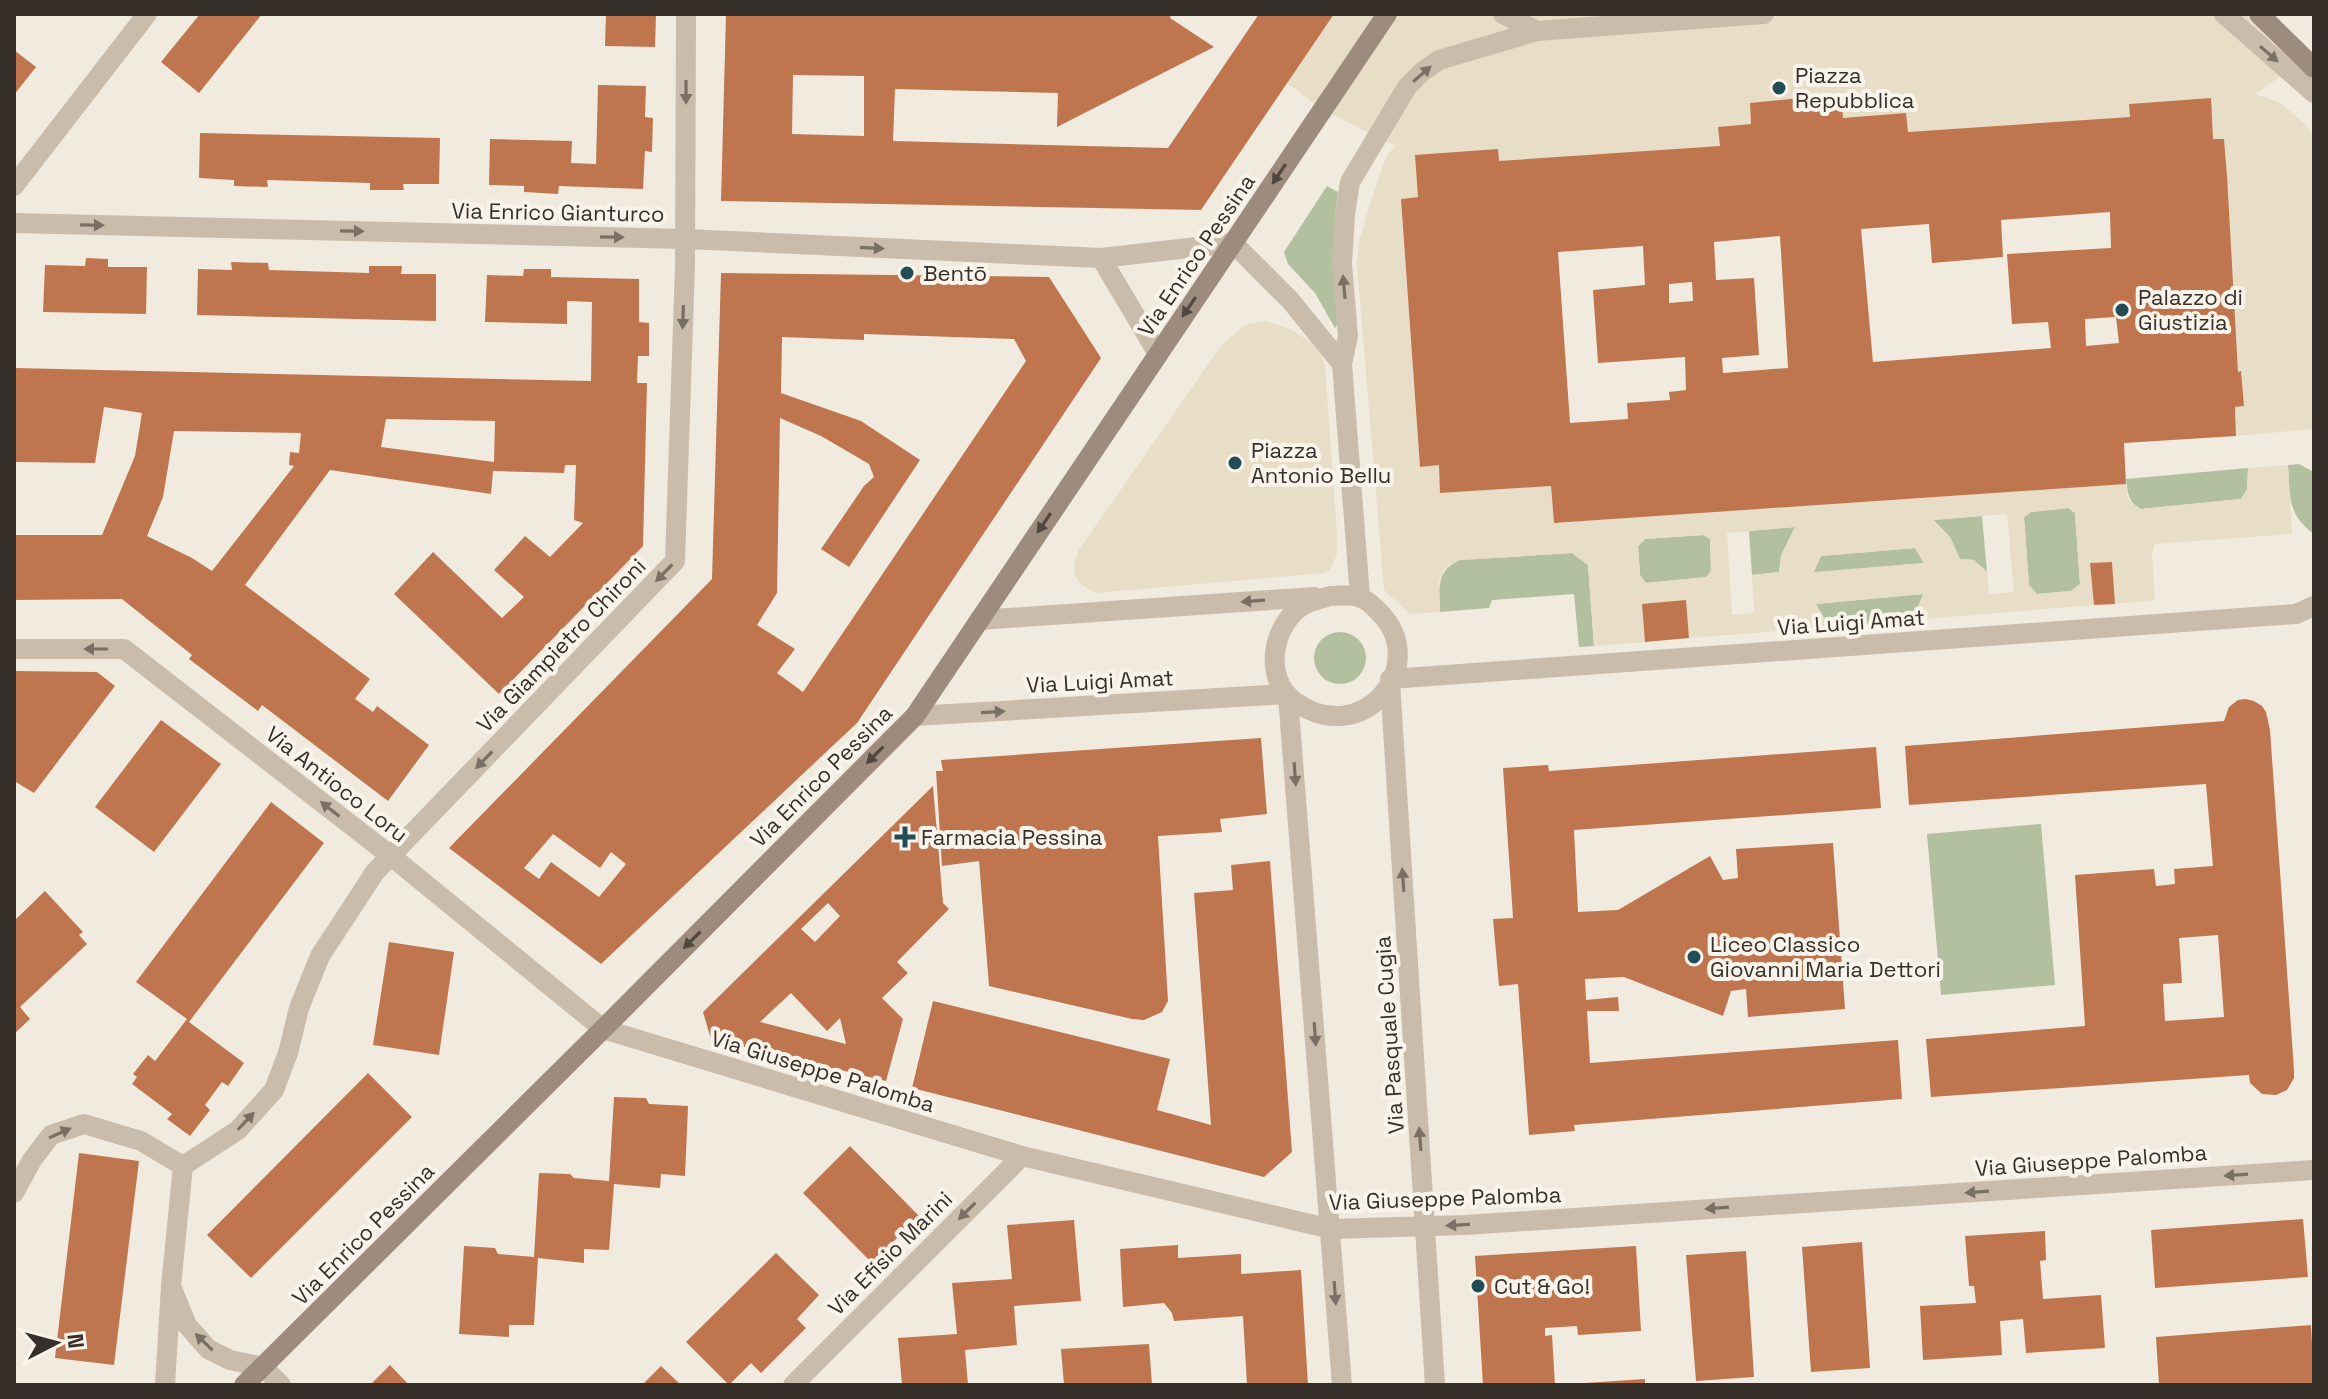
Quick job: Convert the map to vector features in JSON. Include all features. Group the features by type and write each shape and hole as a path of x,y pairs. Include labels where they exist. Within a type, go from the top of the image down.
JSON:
{"street":[{"path":"14,186 147,14"},
{"name":"Via Giampietro Chironi","path":"183,1166 238,1130 274,1090 288,1053 299,1008 320,956 375,872 675,561 685,239 686,14"},
{"name":"Via Enrico Pessina","path":"244,1385 915,716 1387,14"},
{"path":"1503,14 1537,31"},
{"path":"1360,597 1342,364 1348,336 1342,263 1345,214 1350,182 1407,87 1439,60 1537,31 1764,14"},
{"path":"2224,14 2314,93"},
{"path":"2259,14 2314,68"},
{"name":"Via Enrico Gianturco","path":"14,223 685,239 1101,258 1233,243"},
{"path":"1233,243 1290,300 1342,364"},
{"path":"1101,258 1158,354"},
{"path":"979,620 1330,596 1360,597 1385,618 1395,634 1397,668 1379,699 1364,710 1342,717 1324,717 1310,712 1288,695 1277,676 1275,647 1284,622 1303,605 1330,596"},
{"name":"Via Luigi Amat","path":"1390,680 2296,614 2314,606"},
{"name":"Via Antioco Loru","path":"14,649 124,649 391,856 603,1029"},
{"name":"Via Pasquale Cugia","path":"1390,680 1435,1385"},
{"path":"1288,695 1342,1385"},
{"name":"Via Luigi Amat","path":"915,716 1288,695"},
{"name":"Via Giuseppe Palomba","path":"603,1029 1022,1156 1331,1229 1426,1227 2314,1170"},
{"path":"14,1193 32,1160 51,1135 84,1124 141,1141 183,1166 165,1385"},
{"name":"Via Efisio Marini","path":"793,1385 1022,1156"},
{"path":"171,1286 187,1325 208,1349 230,1360 263,1367 281,1385"}],"green space":[{"path":"1327,186 1338,192 1334,257 1339,322 1335,328 1315,293 1288,264 1284,252"},
{"path":"2299,464 2314,472 2314,534 2299,519 2292,504 2288,465"},
{"path":"2248,468 2247,490 2241,499 2141,509 2128,493 2126,479"},
{"path":"2068,508 2075,513 2080,584 2071,591 2037,594 2029,585 2024,517 2031,512"},
{"path":"1982,516 1987,572 1974,560 1960,559 1950,537 1933,520"},
{"path":"1795,527 1781,556 1779,572 1752,575 1749,531"},
{"path":"1703,535 1710,539 1711,570 1707,577 1646,583 1640,575 1638,546 1645,539"},
{"path":"1915,548 1924,563 1813,573 1821,556"},
{"path":"1572,553 1588,565 1594,646 1579,647 1574,594 1492,600 1489,608 1440,612 1443,575 1460,560"},
{"path":"1924,594 1912,620 1830,627 1815,604"},
{"path":"1340,632 1358,640 1366,658 1358,676 1340,684 1322,676 1314,658 1322,640"},
{"path":"2041,824 2055,985 1941,995 1927,834"}],"shaded area":[{"path":"1334,14 2245,14 2298,64 2255,94 2281,103 2314,136 2314,429 2236,436 2235,407 2244,406 2238,372 2227,174 2224,139 2213,139 2210,98 2129,104 2130,117 1908,132 1401,199 1420,466 1439,465 1441,493 1551,486 1554,523 2126,484 2128,498 2141,509 2241,499 2247,490 2248,468 2288,465 2292,534 2155,544 2152,554 2155,600 2115,604 2112,562 2091,563 2094,605 1912,620 1923,594 1816,604 1830,627 1689,638 1686,601 1645,642 1594,646 1588,565 1572,553 1460,560 1443,571 1439,582 1440,612 1410,614 1384,590 1357,265 1359,241 1371,201 1386,157 1395,146 1323,110 1287,83","holes":["2068,508 2075,513 2080,584 2071,591 2037,594 2029,585 2024,517 2031,512","2007,514 2014,592 1989,594 1987,572 1974,560 1960,559 1950,537 1934,520","1795,527 1781,556 1779,572 1752,575 1754,613 1732,615 1727,533","1704,535 1710,539 1711,571 1706,577 1646,583 1640,575 1638,546 1645,539","1915,548 1924,563 1814,572 1821,556"]},
{"name":"Piazza Antonio Bellu","path":"1266,321 1290,329 1309,341 1320,351 1325,367 1337,533 1337,554 1330,570 1325,573 1096,593 1083,586 1075,576 1074,564 1078,551 1223,343 1247,324"}],"building":[{"path":"200,14 262,14 199,93 161,62"},
{"path":"606,14 656,14 655,47 605,46"},
{"path":"726,14 1171,14 1170,18 1214,47 1057,127 1058,93 895,89 893,141 1168,148 1259,14 1334,14 1201,210 721,201","holes":["793,75 864,76 864,136 792,134"]},
{"path":"14,50 36,67 14,95"},
{"path":"598,85 646,86 645,117 653,118 652,152 645,151 643,189 559,186 558,194 524,192 524,186 489,185 490,139 572,141 571,163 596,164"},
{"name":"Palazzo di Giustizia","path":"1841,94 1843,118 1906,113 1908,132 2130,117 2129,104 2211,98 2213,139 2224,139 2227,175 2238,372 2241,371 2244,406 2235,407 2236,436 2124,443 2126,484 1554,523 1551,486 1440,493 1439,465 1420,467 1401,199 1418,197 1415,155 1498,149 1499,161 1720,146 1718,127 1751,124 1750,103","holes":["2110,212 2111,248 2007,254 2012,324 2048,322 2051,348 1873,362 1861,229 1929,224 1932,263 2003,257 2001,220","1780,236 1788,368 1723,373 1722,358 1759,355 1754,278 1716,280 1714,242","1643,246 1645,285 1593,290 1598,363 1685,357 1686,390 1669,392 1670,400 1627,403 1628,419 1570,423 1558,252","1692,282 1693,301 1669,303 1669,284","2116,317 2119,343 2086,346 2085,319"]},
{"path":"200,133 440,138 439,184 403,184 404,190 370,190 370,183 267,180 268,187 234,186 234,180 199,178"},
{"path":"86,258 108,259 108,267 147,267 146,314 43,312 45,265 85,266"},
{"path":"231,262 268,263 269,270 369,273 369,266 402,266 401,274 436,274 436,321 197,315 198,269 232,270"},
{"path":"524,269 551,269 551,277 639,279 639,322 649,323 649,356 638,356 637,383 647,383 643,546 499,694 394,594 433,552 502,618 524,597 494,570 525,536 550,557 583,523 574,520 576,465 565,465 564,473 493,471 491,494 330,470 245,585 370,679 355,699 373,712 377,706 429,745 388,801 262,705 258,711 189,659 192,655 122,599 14,600 14,535 102,535 135,456 142,413 104,407 95,463 14,462 14,368 591,381 592,302 567,301 567,324 485,322 487,275 523,276","holes":["386,419 495,421 494,462 381,447","174,431 301,433 299,453 290,452 289,465 294,466 212,571 147,536 163,497"]},
{"path":"721,273 1049,277 1101,358 857,723 601,964 449,848 712,579","holes":["864,334 1014,339 1026,361 803,692 777,673 795,649 757,625 777,593 780,418 821,436 869,464 874,477 864,486 821,549 849,567 920,460 861,421 781,393 782,337 864,340","553,834 600,868 611,852 626,864 599,897 551,862 539,879 524,868"]},
{"path":"2112,562 2115,604 2094,605 2090,563"},
{"path":"1686,600 1689,638 1645,642 1642,604"},
{"path":"14,671 97,672 115,686 34,793 14,781"},
{"path":"2238,700 2254,701 2262,706 2270,730 2294,1070 2294,1078 2287,1090 2276,1095 2262,1094 2250,1083 2249,1075 1931,1097 1926,1039 2085,1026 2075,875 2154,869 2156,886 2175,884 2174,869 2213,866 2206,784 1909,805 1905,746 2224,721 2229,707","holes":["2218,935 2224,1017 2165,1021 2163,984 2182,983 2179,938"]},
{"path":"161,720 221,764 154,852 95,807"},
{"path":"1261,738 1267,814 1220,819 1222,832 1158,836 1168,1001 1162,1012 1144,1020 1132,1019 989,986 979,861 942,866 936,771 943,771 941,760"},
{"path":"1876,747 1881,808 1574,830 1578,912 1618,910 1710,856 1723,880 1738,878 1736,849 1833,843 1845,1009 1748,1017 1746,989 1731,991 1723,1016 1624,977 1585,979 1586,1000 1618,997 1619,1011 1587,1011 1590,1063 1898,1040 1902,1099 1574,1125 1575,1131 1529,1135 1518,984 1499,986 1493,919 1513,918 1503,768 1548,765 1549,771"},
{"path":"933,786 943,903 949,909 897,962 908,973 882,998 903,1019 886,1081 711,1039 703,1012","holes":["828,903 840,916 815,942 801,929","791,993 827,1031 840,1018 846,1044 760,1022"]},
{"path":"271,802 324,843 189,1022 244,1063 228,1086 222,1082 205,1105 210,1110 190,1136 167,1119 172,1114 132,1084 137,1077 133,1074 148,1055 155,1061 187,1019 136,982"},
{"path":"1270,861 1292,1152 1264,1177 912,1088 933,1001 1170,1059 1157,1110 1211,1125 1194,893 1233,890 1231,865"},
{"path":"45,891 83,932 79,935 87,944 20,1007 30,1019 14,1034 14,921"},
{"path":"389,942 454,952 439,1055 373,1045"},
{"path":"368,1073 412,1117 251,1278 207,1235"},
{"path":"614,1097 646,1098 649,1104 688,1106 685,1176 661,1174 660,1188 614,1184 609,1250 584,1249 584,1263 538,1258 534,1325 509,1325 509,1337 459,1334 464,1246 495,1248 498,1254 534,1257 539,1173 570,1174 574,1178 609,1181"},
{"path":"850,1146 919,1216 872,1263 803,1193"},
{"path":"79,1153 139,1161 114,1365 55,1358"},
{"path":"2303,1219 2308,1277 2155,1288 2151,1230"},
{"path":"1074,1220 1081,1301 1014,1306 1017,1345 965,1350 968,1385 902,1385 898,1338 957,1334 952,1283 1012,1279 1007,1225"},
{"path":"2045,1231 2046,1260 2040,1261 2043,1299 2101,1295 2105,1348 2026,1353 2023,1319 2000,1321 2002,1355 1923,1360 1920,1306 1976,1303 1974,1286 1969,1286 1965,1236"},
{"path":"1862,1242 1870,1368 1811,1372 1802,1247"},
{"path":"1178,1245 1178,1258 1241,1254 1241,1274 1301,1270 1308,1385 1247,1385 1243,1316 1174,1321 1164,1303 1123,1307 1120,1249"},
{"path":"1636,1246 1641,1331 1578,1335 1577,1326 1545,1328 1545,1336 1552,1335 1555,1385 1483,1385 1475,1256"},
{"path":"1746,1251 1754,1377 1696,1381 1686,1255"},
{"path":"776,1253 819,1295 797,1319 806,1328 761,1373 751,1363 729,1385 686,1342"},
{"path":"2311,1325 2314,1385 2159,1385 2156,1337"},
{"path":"1149,1344 1152,1385 1064,1385 1061,1349"},
{"path":"390,1365 409,1385 370,1385"},
{"path":"661,1366 681,1385 642,1385"},
{"path":"1645,1379 1645,1385 1585,1385 1585,1383"}],"place":[{"name":"Piazza Repubblica","path":"1779,88"},
{"name":"Bentō","path":"907,273"},
{"name":"Palazzo di Giustizia","path":"2122,310"},
{"name":"Piazza Antonio Bellu","path":"1235,463"},
{"name":"Farmacia Pessina","path":"905,837"},
{"name":"Liceo Classico Giovanni Maria Dettori","path":"1694,957"},
{"name":"Cut & Go!","path":"1478,1286"}]}
